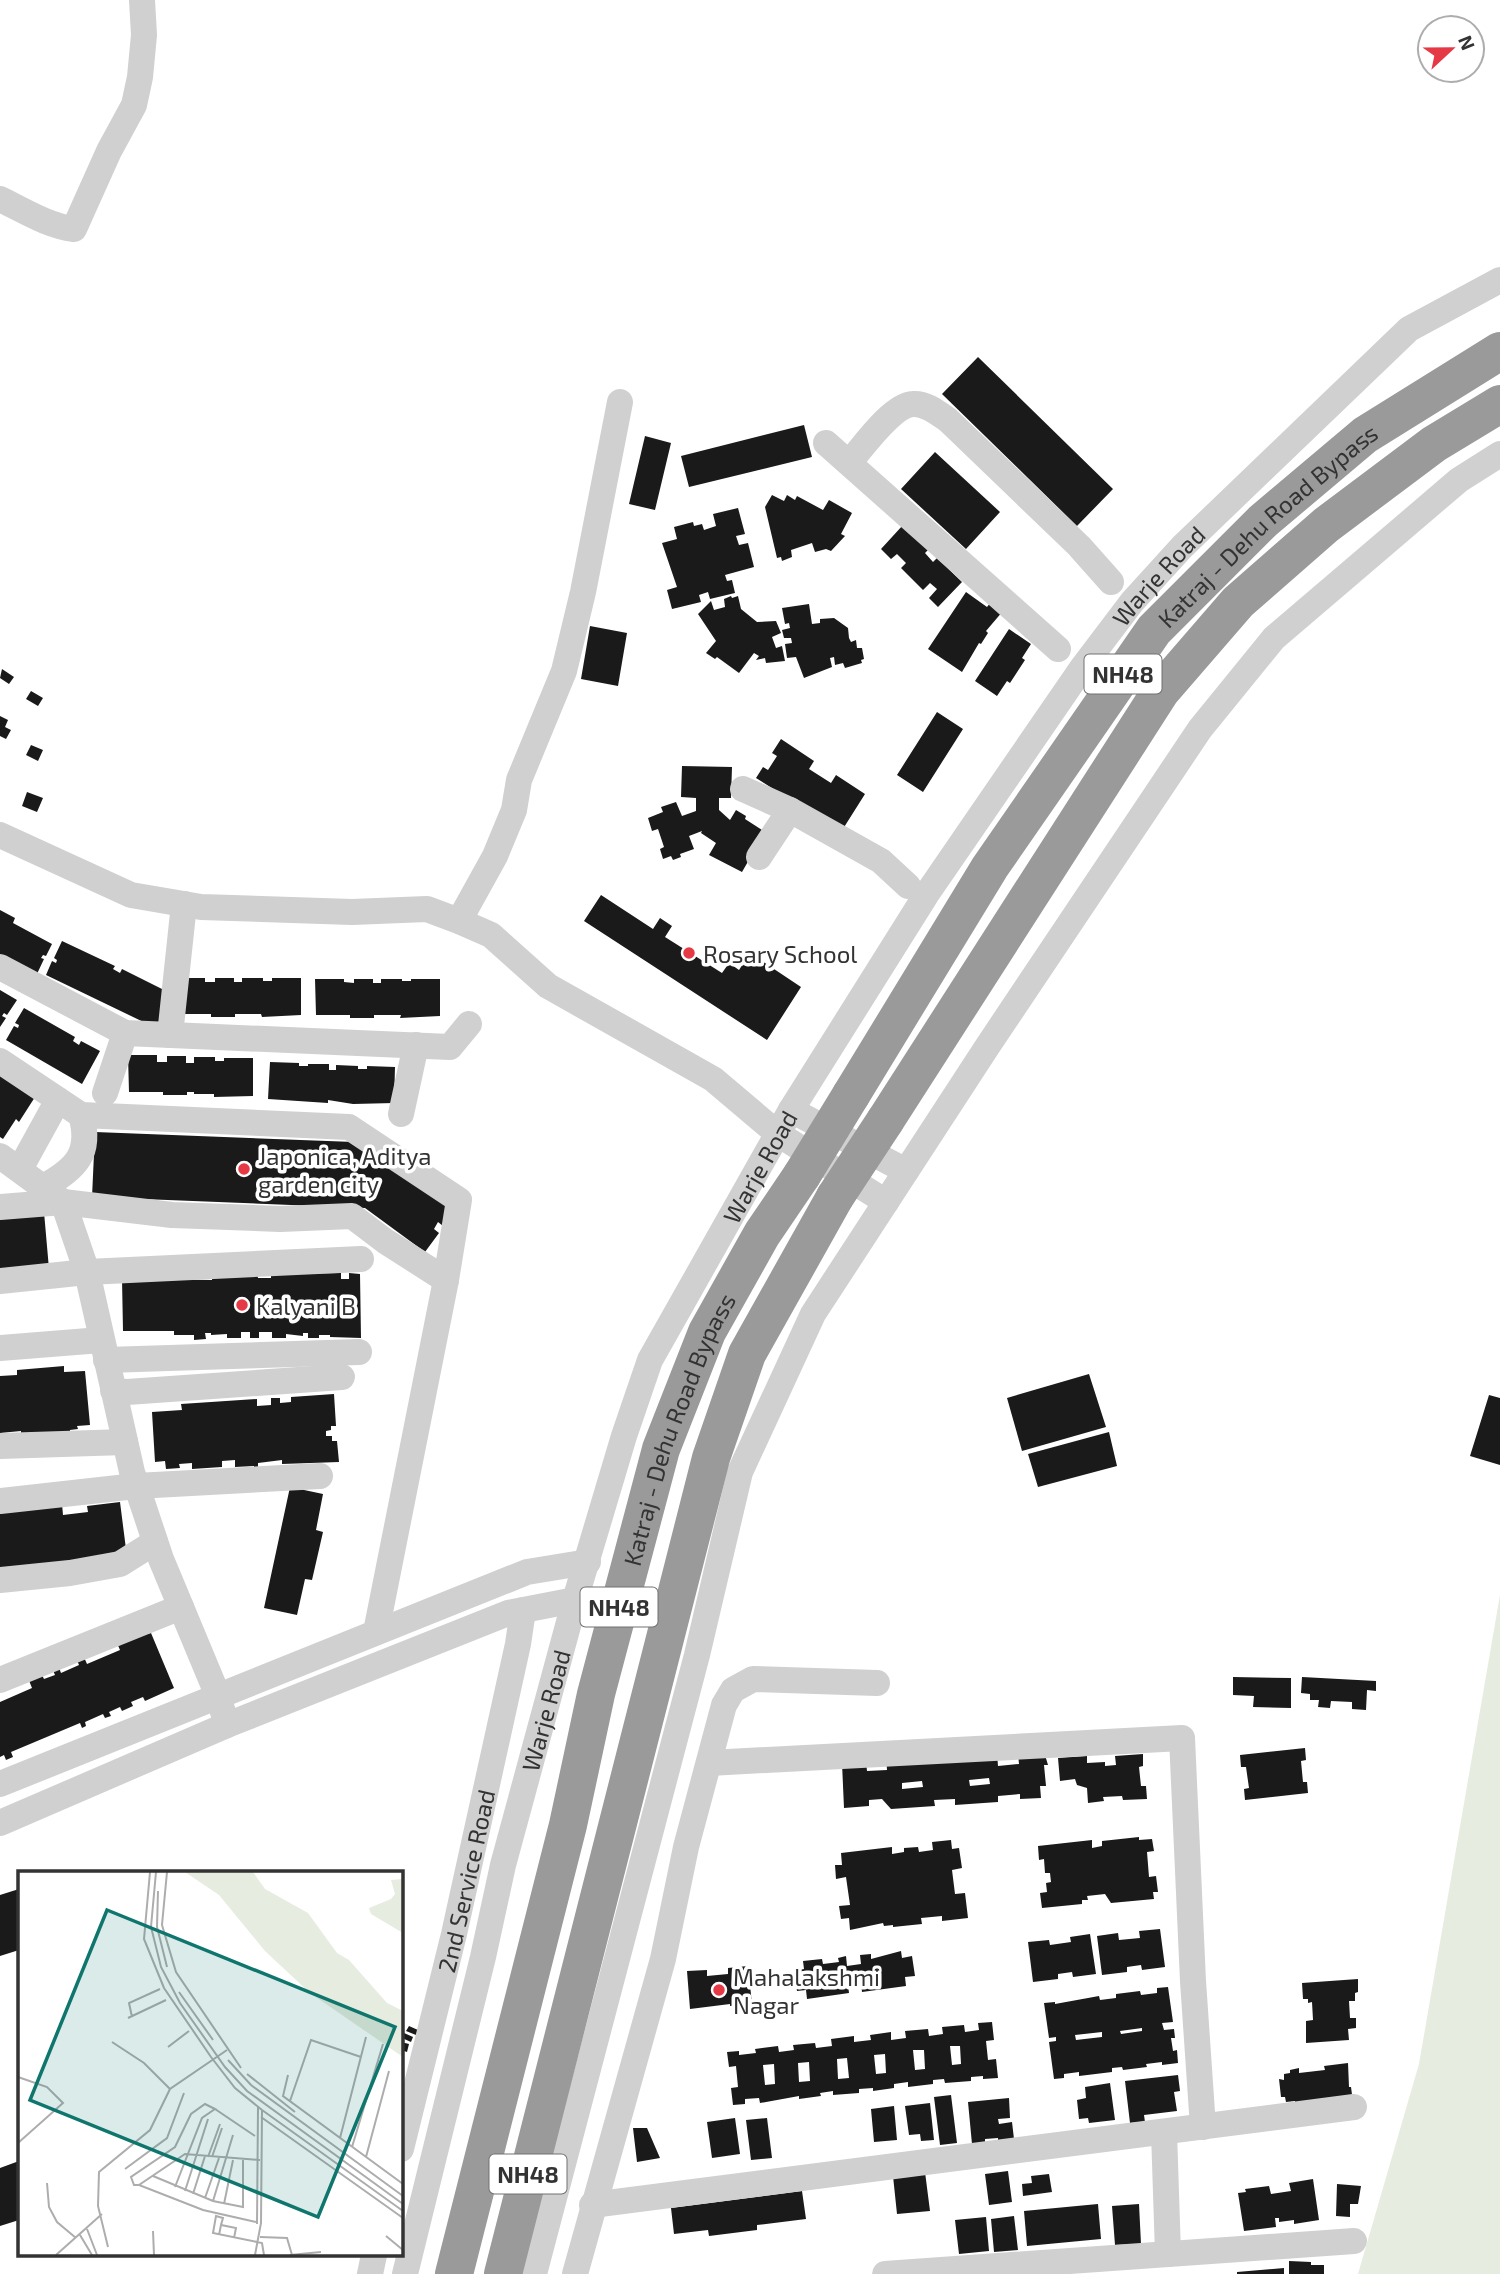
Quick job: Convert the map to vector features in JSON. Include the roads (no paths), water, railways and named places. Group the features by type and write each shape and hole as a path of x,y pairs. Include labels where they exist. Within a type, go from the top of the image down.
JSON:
{"highway":[{"name":"Katraj - Dehu Road Bypass","path":"457,2262 568,1825 596,1694 661,1449 707,1332 762,1234 802,1175 990,867 1154,630 1262,521 1365,435 1500,351"},
{"name":"Katraj - Dehu Road Bypass","path":"513,2274 553,2076 711,1458 747,1354 835,1197 1161,691 1238,602 1326,525 1434,444 1500,404"}],"street":[{"path":"0,198 54,224 74,229 109,151 134,105 144,35 142,0"},
{"name":"Warje Road","path":"405,2274 503,1865 575,1600 624,1436 650,1360 791,1110 926,895 1082,667 1132,602 1182,547 1409,328 1500,280"},
{"path":"459,921 495,856 514,810 519,780 564,671 583,592 620,402"},
{"path":"849,463 896,410 913,404 930,408 948,420 1079,546 1111,582"},
{"path":"826,443 1058,649"},
{"path":"513,2274 697,1655 740,1472 813,1314 1200,729 1274,638 1458,480 1498,458"},
{"path":"743,789 790,810 881,861 908,886"},
{"path":"759,857 790,810"},
{"path":"0,835 131,895 201,907 352,912 427,909 459,921 491,935 548,986 713,1079 778,1134 886,1202"},
{"path":"170,1035 184,904"},
{"path":"0,967 125,1033 450,1047 469,1024"},
{"path":"105,1093 125,1033"},
{"path":"401,1114 416,1045"},
{"path":"0,1061 81,1115 349,1127 459,1200 446,1280 378,1623"},
{"path":"58,1100 10,1163 53,1195 87,1272 136,1486 155,1542 218,1696 227,1725"},
{"path":"791,1110 906,1171"},
{"path":"53,1195 61,1178 79,1160 87,1134 81,1115"},
{"path":"0,1207 53,1195 172,1215 280,1219 352,1216 446,1280"},
{"path":"0,1281 87,1272 361,1259"},
{"path":"0,1348 359,1352"},
{"path":"113,1391 342,1377"},
{"path":"0,1446 125,1441"},
{"path":"0,1501 136,1486 320,1476"},
{"path":"0,1580 70,1573 120,1564 155,1542"},
{"path":"0,1784 218,1696 378,1623 527,1572 588,1562"},
{"path":"0,1823 227,1725 508,1613 575,1600"},
{"path":"0,1680 181,1607"},
{"name":"2nd Service Road","path":"402,2145 454,1934 518,1644 523,1610"},
{"path":"575,2274 592,2205 663,1959 686,1847 724,1705 733,1690 752,1679 877,1683"},
{"path":"709,1763 1182,1738 1193,1981 1203,2127"},
{"path":"454,1934 492,1917"},
{"path":"592,2205 1354,2107"},
{"path":"1164,2132 1179,2260"},
{"path":"885,2274 1179,2260 1354,2241"},
{"path":"370,2274 374,2256"}],"place":[{"name":"Rosary School","path":"689,953"},
{"name":"Japonica, Aditya garden city","path":"244,1169"},
{"name":"Kalyani B","path":"242,1305"},
{"name":"Mahalakshmi Nagar","path":"719,1990"}]}
